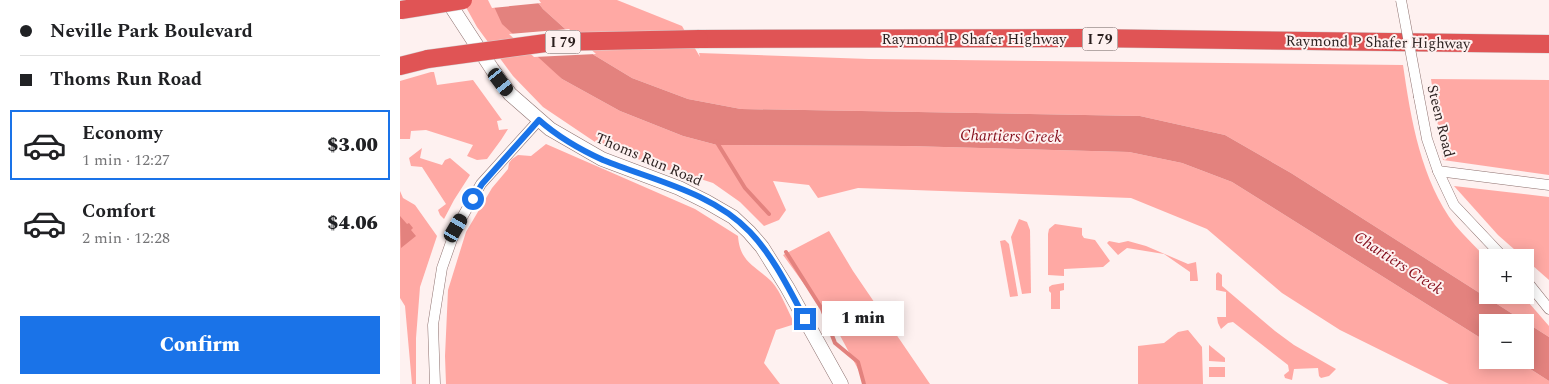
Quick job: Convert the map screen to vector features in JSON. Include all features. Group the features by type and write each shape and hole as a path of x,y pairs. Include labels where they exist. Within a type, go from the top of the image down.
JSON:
{"highway":[{"path":"401,10 463,0"},
{"name":"Raymond P Shafer Highway","path":"400,66 428,59 553,42 699,39 1086,38 1549,44"}],"street":[{"name":"Thoms Run Road","path":"448,0 492,70 510,94 550,129 565,140 602,159 679,188 707,202 733,218 749,232 762,247 787,287 841,384"},
{"name":"Steen Road","path":"1401,0 1427,139 1438,171 1454,205 1496,249"},
{"path":"434,384 433,325 442,268 456,228 482,184 539,120"},
{"path":"1438,171 1549,185"},
{"path":"1534,290 1549,308"}],"shaded area":[{"path":"462,0 491,0 562,79 620,111 683,136 717,145 907,146 1129,152 1182,163 1232,182 1479,337 1479,369 1530,369 1549,381 1549,384 1449,384 1340,330 1282,293 1207,229 1131,198 858,188 818,198 809,185 773,181 786,210 779,220 764,226 740,202 713,183 660,168 595,142 543,107 513,76 477,27"},
{"path":"536,0 617,0 682,26 700,57 699,53 869,59 1403,65 1419,149 1434,189 1455,225 1479,250 1479,293 1291,173 1225,135 1140,116 741,109 688,99 632,78 594,55 543,9"},
{"path":"434,72 437,85 473,80 502,120 497,121 499,130 508,129 487,159 477,160 467,156 473,145 426,130 411,131 410,139 400,139 400,81"},
{"path":"1431,79 1549,80 1549,175 1443,160"},
{"path":"546,144 695,209 738,236 739,245 745,258 772,282 795,324 776,330 764,363 780,384 446,384 445,356 448,290 466,232 492,188 508,169 512,159 518,155 531,156"},
{"path":"422,148 420,158 442,165 445,160 450,158 470,175 444,219 438,210 446,204 422,167 411,166 409,158"},
{"path":"1454,186 1549,197 1549,280 1534,267 1534,249 1514,249 1498,235"},
{"path":"400,191 403,198 415,205 437,236 420,287 416,338 416,384 412,384 405,306 400,298"},
{"path":"1019,219 1027,222 1030,230 1031,293 1022,294 1011,237"},
{"path":"1055,224 1082,228 1084,238 1095,240 1110,261 1103,267 1064,269 1064,276 1048,275 1048,234 1049,229"},
{"path":"829,231 853,271 930,384 866,384 836,328 783,255"},
{"path":"1005,240 1009,244 1018,296 1010,297 1000,241"},
{"path":"1109,241 1119,243 1128,241 1146,246 1188,264 1196,262 1198,281 1190,281 1190,272 1164,254 1127,248 1118,255 1107,243"},
{"path":"1218,272 1222,275 1222,286 1275,331 1294,345 1336,369 1329,376 1321,378 1318,368 1294,369 1292,380 1285,378 1284,375 1289,371 1288,365 1233,322 1228,323 1221,329 1217,317 1226,317 1226,292 1216,290 1216,274"},
{"path":"1064,283 1064,290 1060,291 1060,309 1051,309 1049,287"},
{"path":"1497,304 1530,304 1549,326 1549,337 1534,327 1534,314 1513,314"},
{"path":"1188,330 1202,347 1203,384 1138,384 1138,346 1164,343 1178,332"},
{"path":"1209,345 1225,358 1225,362 1209,361"},
{"path":"1209,367 1225,367 1225,377 1209,377"}],"water":[{"name":"Chartiers Creek","path":"491,0 536,0 543,9 594,55 632,78 688,99 741,109 1140,116 1225,135 1291,173 1479,293 1479,304 1497,304 1513,314 1479,314 1479,337 1232,182 1182,163 1129,152 907,146 717,145 683,136 620,111 562,79 502,24"},
{"path":"400,216 413,228 411,230 416,236 401,248"},
{"path":"1534,327 1549,337 1549,381 1530,369 1534,369"}],"pier":[{"path":"488,0 539,0 541,3 492,8"},
{"path":"569,29 596,54 534,57 509,34"}],"waterway":[{"path":"716,141 745,188 769,214"},
{"path":"786,252 822,309 835,343 858,362 864,384"}],"route":[{"path":"473,199 482,184 539,120 565,140 602,159 679,188 733,218 762,247 805,319"}]}
